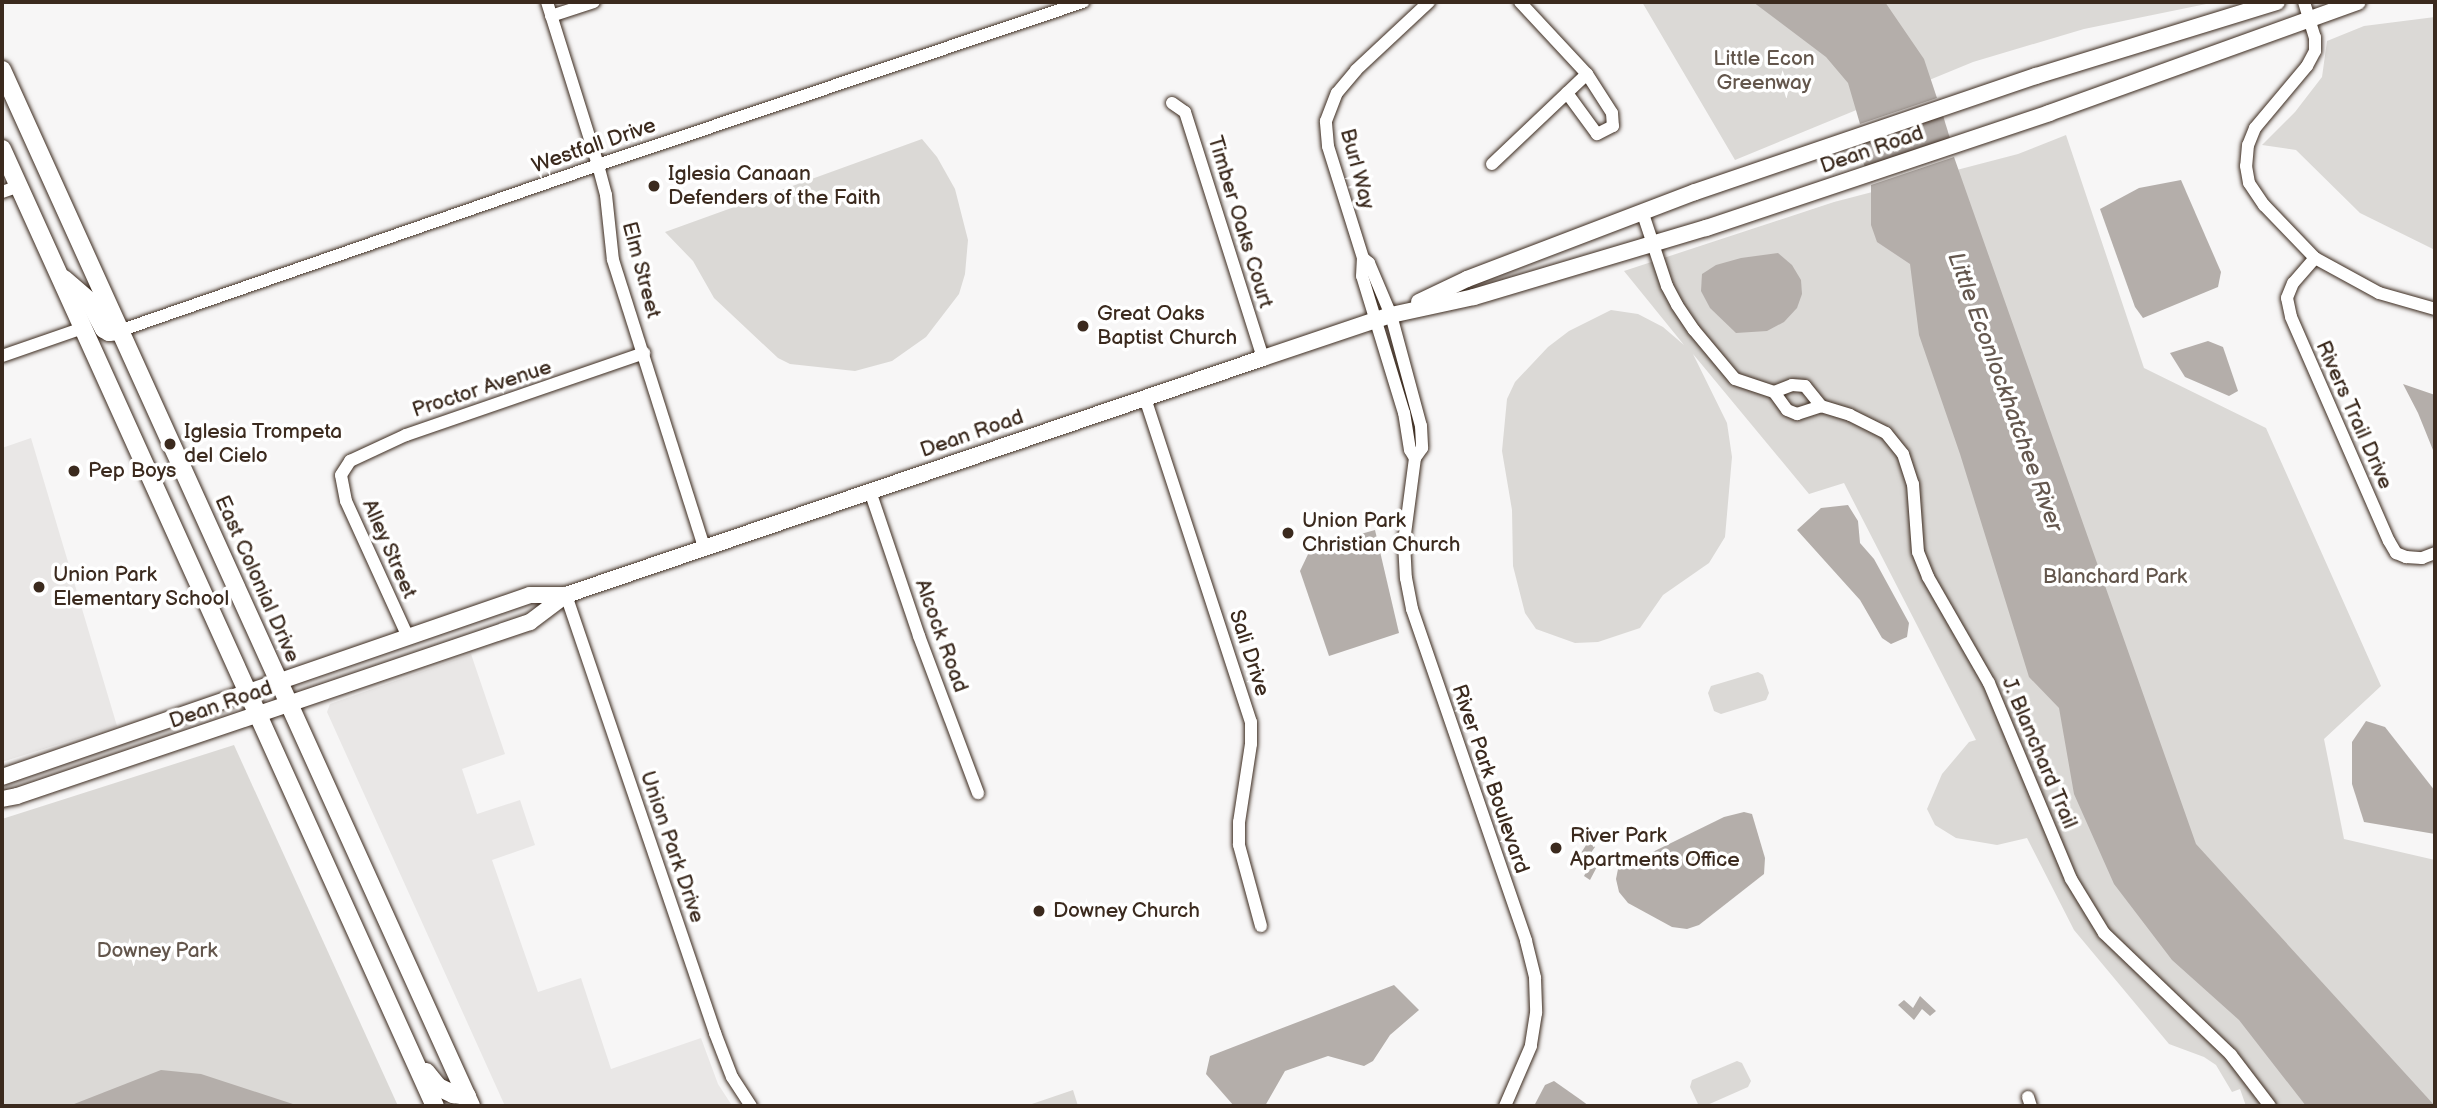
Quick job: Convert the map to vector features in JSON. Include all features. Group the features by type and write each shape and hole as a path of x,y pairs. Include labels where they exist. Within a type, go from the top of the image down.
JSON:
{"highway":[{"name":"East Colonial Drive","path":"2,69 469,1101"},
{"path":"2,149 10,189 59,275 435,1106"},
{"path":"59,275 89,301 104,329 109,332 119,331"},
{"path":"414,1059 438,1087 469,1101"}],"main road":[{"name":"Dean Road","path":"1391,315 1467,279 1642,211 1966,100 2277,2"},
{"name":"Dean Road","path":"2,799 530,622 566,595 1375,320 1474,297 1653,245 1978,137 2358,2"},
{"name":"Dean Road","path":"2,777 530,595 566,595"}],"street":[{"name":"Elm Street","path":"547,2 606,195 613,260 704,547"},
{"path":"551,16 594,2"},
{"name":"Westfall Drive","path":"119,331 598,165 1083,2"},
{"name":"Burl Way","path":"1391,315 1369,263 1363,258 1328,146 1325,121 1337,93 1356,70 1429,2"},
{"path":"1520,2 1587,74 1612,113 1613,126 1597,134 1567,93"},
{"path":"2304,2 2315,37 2315,51 2307,66 2255,128 2248,145 2246,166 2249,183 2264,205 2315,258 2379,293 2435,309"},
{"path":"1492,164 1587,74"},
{"name":"Timber Oaks Court","path":"1172,103 1185,112 1263,358"},
{"name":"J. Blanchard Trail","path":"1642,211 1667,286 1693,330 1735,379 1774,392 1787,410 1797,414 1821,406"},
{"name":"Burl Way","path":"1363,258 1360,267 1375,320"},
{"name":"Rivers Trail Drive","path":"2315,258 2293,283 2287,298 2291,317 2396,553 2422,558 2435,553"},
{"name":"River Park Boulevard","path":"1391,315 1418,406 1422,448 1415,458 1404,542 1406,578 1412,609 1526,942 1535,978 1536,1013 1531,1046 1505,1106"},
{"name":"River Park Boulevard","path":"1375,320 1404,413 1410,450 1415,458"},
{"path":"2,356 83,328"},
{"name":"Proctor Avenue","path":"341,475 350,461 407,435 643,353"},
{"name":"J. Blanchard Trail","path":"1774,392 1799,384 1811,391 1821,406 1874,425 1886,433 1903,454 1913,484 1918,552 1928,577 1989,683 2071,878 2104,933 2231,1055 2270,1106"},
{"name":"Sali Drive","path":"1145,398 1251,722 1251,744 1239,822 1239,845 1261,926"},
{"name":"Alley Street","path":"341,475 346,502 408,637"},
{"name":"Alcock Road","path":"870,491 919,636 978,793"},
{"name":"Union Park Drive","path":"566,595 715,1033 732,1077 751,1106"}],"shaded area":[{"name":"Union Park Elementary School","path":"31,438 117,726 2,762 2,448"},
{"path":"471,654 505,754 462,769 477,814 520,800 535,845 492,860 538,992 581,978 611,1069 701,1038 718,1084 731,1104 505,1106 327,712 330,704"}],"green space":[{"name":"Little Econ Greenway","path":"1642,2 2216,2 2084,29 1973,62 1735,160"},
{"path":"2435,17 2435,250 2360,213 2296,150 2262,145 2295,112 2322,77 2327,41 2364,26"},
{"name":"Blanchard Park","path":"2066,135 2144,368 2266,428 2381,686 2324,739 2344,839 2435,860 2435,1106 2246,1106 2240,1089 2232,1092 2216,1065 2204,1057 2169,1044 2074,930 2027,838 1997,845 1956,838 1935,825 1927,809 1942,774 1969,742 1976,740 1844,483 1809,494 1693,354 1727,423 1732,457 1725,537 1709,563 1663,595 1640,628 1598,642 1575,643 1536,629 1525,613 1513,566 1512,510 1502,451 1507,399 1515,382 1548,347 1569,331 1611,310 1638,314 1663,327 1684,345 1624,271 1834,202 2018,154"},
{"path":"922,139 937,157 955,189 968,240 965,274 959,294 926,337 892,361 855,371 790,364 778,358 714,298 693,261 665,232"},
{"path":"1758,672 1763,675 1769,693 1766,700 1721,714 1714,711 1708,693 1711,686"},
{"name":"Downey Park","path":"234,745 398,1106 2,1106 2,819"},
{"path":"1737,1061 1742,1063 1751,1081 1748,1087 1705,1106 1698,1104 1690,1087 1692,1080"},
{"path":"1073,1090 1078,1106 1026,1106"}],"water":[{"path":"1753,2 1885,2 1924,59 1937,98 1860,124 1848,83 1826,57"},
{"path":"1941,109 1952,145 1868,174 1862,160 1862,135"},
{"name":"Little Econlockhatchee River","path":"1954,157 2196,844 2435,1106 2306,1106 2239,1020 2172,960 2114,884 2074,794 2059,708 2029,677 1960,454 1919,335 1910,264 1877,242 1871,225 1871,185"},
{"path":"2181,180 2221,272 2218,287 2143,318 2135,307 2100,209 2139,188"},
{"path":"1778,253 1792,265 1801,280 1802,294 1797,308 1784,322 1767,331 1736,333 1710,308 1701,291 1702,274 1716,265 1741,258"},
{"path":"2208,341 2223,347 2238,391 2229,396 2185,377 2170,353"},
{"path":"2403,384 2435,395 2435,455 2418,413"},
{"path":"1848,505 1858,521 1860,543 1874,559 1909,623 1907,637 1891,644 1882,638 1860,600 1797,530 1821,508"},
{"path":"1375,530 1399,633 1329,656 1300,571 1311,548"},
{"path":"2366,721 2385,727 2435,791 2435,834 2364,822 2352,784 2352,742"},
{"path":"1744,812 1752,814 1765,858 1764,874 1699,925 1687,929 1672,927 1628,903 1619,892 1616,879 1618,869 1724,817"},
{"path":"1588,842 1595,847 1588,857 1600,861 1590,880 1584,876 1589,866 1576,861"},
{"path":"1394,985 1419,1010 1390,1035 1373,1061 1364,1066 1328,1056 1285,1071 1265,1106 1234,1106 1206,1074 1210,1056"},
{"path":"1920,996 1936,1011 1930,1016 1922,1009 1914,1020 1898,1005 1904,1000 1913,1008"},
{"path":"161,1070 201,1074 299,1106 69,1106"},
{"path":"1554,1081 1589,1106 1534,1106 1545,1085"}],"place":[{"name":"Iglesia Canaan Defenders of the Faith","path":"654,186"},
{"name":"Great Oaks Baptist Church","path":"1083,326"},
{"name":"Iglesia Trompeta del Cielo","path":"170,444"},
{"name":"Pep Boys","path":"74,471"},
{"name":"Union Park Christian Church","path":"1288,533"},
{"name":"Union Park Elementary School","path":"39,587"},
{"name":"River Park Apartments Office","path":"1556,848"},
{"name":"Downey Church","path":"1039,911"}]}
